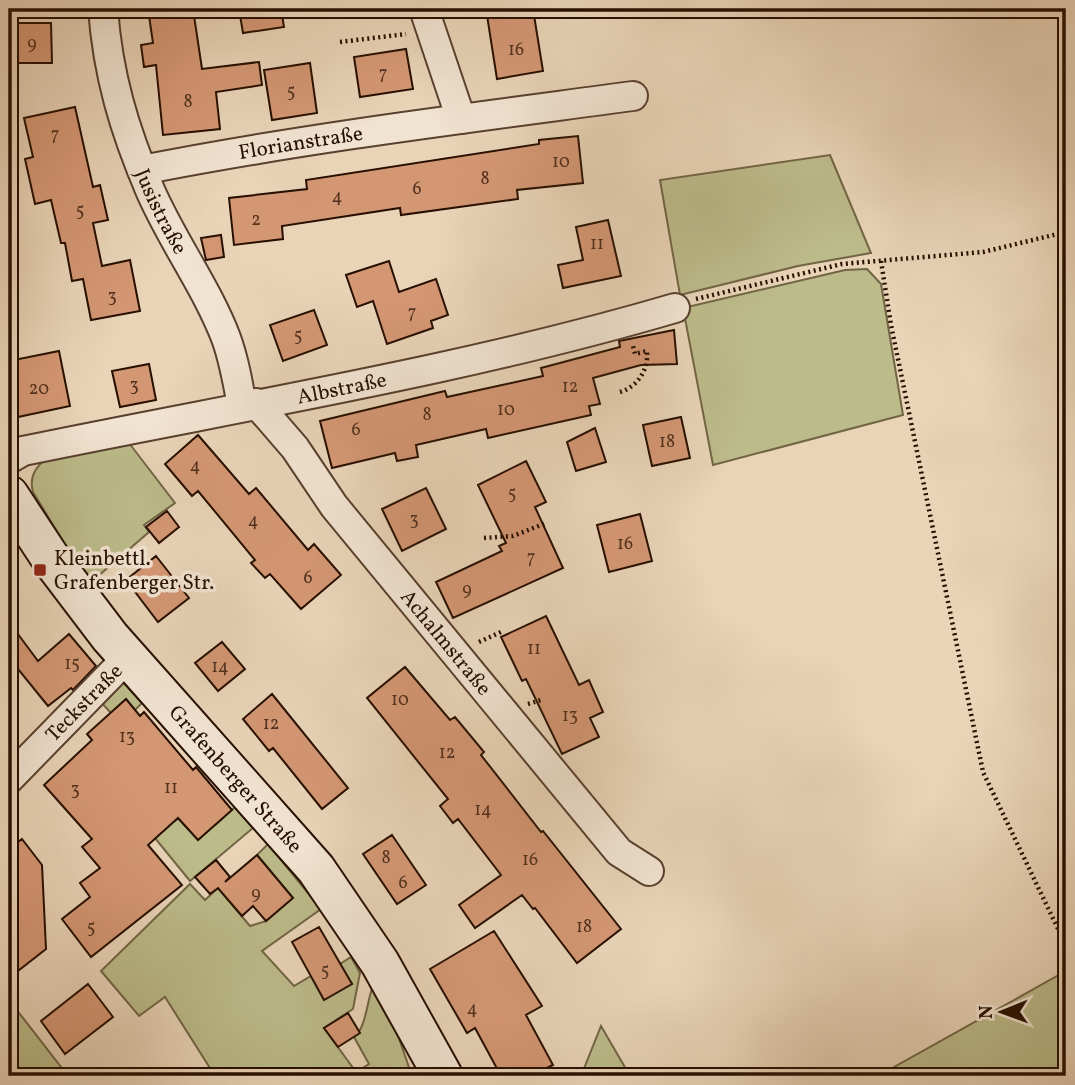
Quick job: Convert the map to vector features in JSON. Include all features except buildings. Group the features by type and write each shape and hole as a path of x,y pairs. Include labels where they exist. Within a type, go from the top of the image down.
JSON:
{"street":[{"name":"Jusistraße","path":"103,9 114,92 127,134 173,236 200,281 223,331 249,405"},
{"path":"428,20 461,119"},
{"name":"Florianstraße","path":"142,170 202,158 633,96"},
{"name":"Albstraße","path":"9,459 23,450 496,354 604,329 675,308"},
{"name":"Achalmstraße","path":"249,405 295,448 334,506 619,852 649,871"},
{"name":"Grafenberger Straße","path":"9,495 72,589 128,657 316,869 380,963 443,1076"},
{"name":"Teckstraße","path":"14,763 128,657"}],"path":[{"path":"340,42 428,20"},
{"path":"675,308 680,303 829,267 983,252 1066,232"},
{"path":"881,261 893,338 982,772 1066,951"},
{"path":"620,392 632,388 645,369 647,351 635,354 632,340"},
{"path":"484,538 513,536 546,523"}],"shaded area":[{"path":"830,155 871,253 798,266 680,295 660,180"},
{"path":"867,269 881,284 903,415 713,465 683,308 845,270"},
{"path":"129,443 175,503 144,525 149,532 89,584 33,492 32,478 38,466 46,459"},
{"path":"122,681 142,703 135,710 126,699 111,713 99,700"},
{"path":"235,807 253,828 190,881 137,816 175,821 178,818 192,833 210,817 216,824"},
{"path":"268,844 321,909 262,951 294,986 311,976 324,1000 352,984 340,964 351,957 360,973 353,1009 324,1028 356,1072 369,1064 354,1037 364,1021 373,986 396,1030 412,1076 215,1076 165,997 139,1016 101,971 190,884 205,900 218,888 250,926 266,921 293,898 257,855"},
{"path":"1066,971 1066,1076 878,1076"},
{"path":"16,1009 68,1076 16,1076 9,1067 9,1015"},
{"path":"601,1026 630,1076 581,1076"}],"place":[{"name":"Kleinbettl. Grafenberger Str.","path":"40,570"}]}
